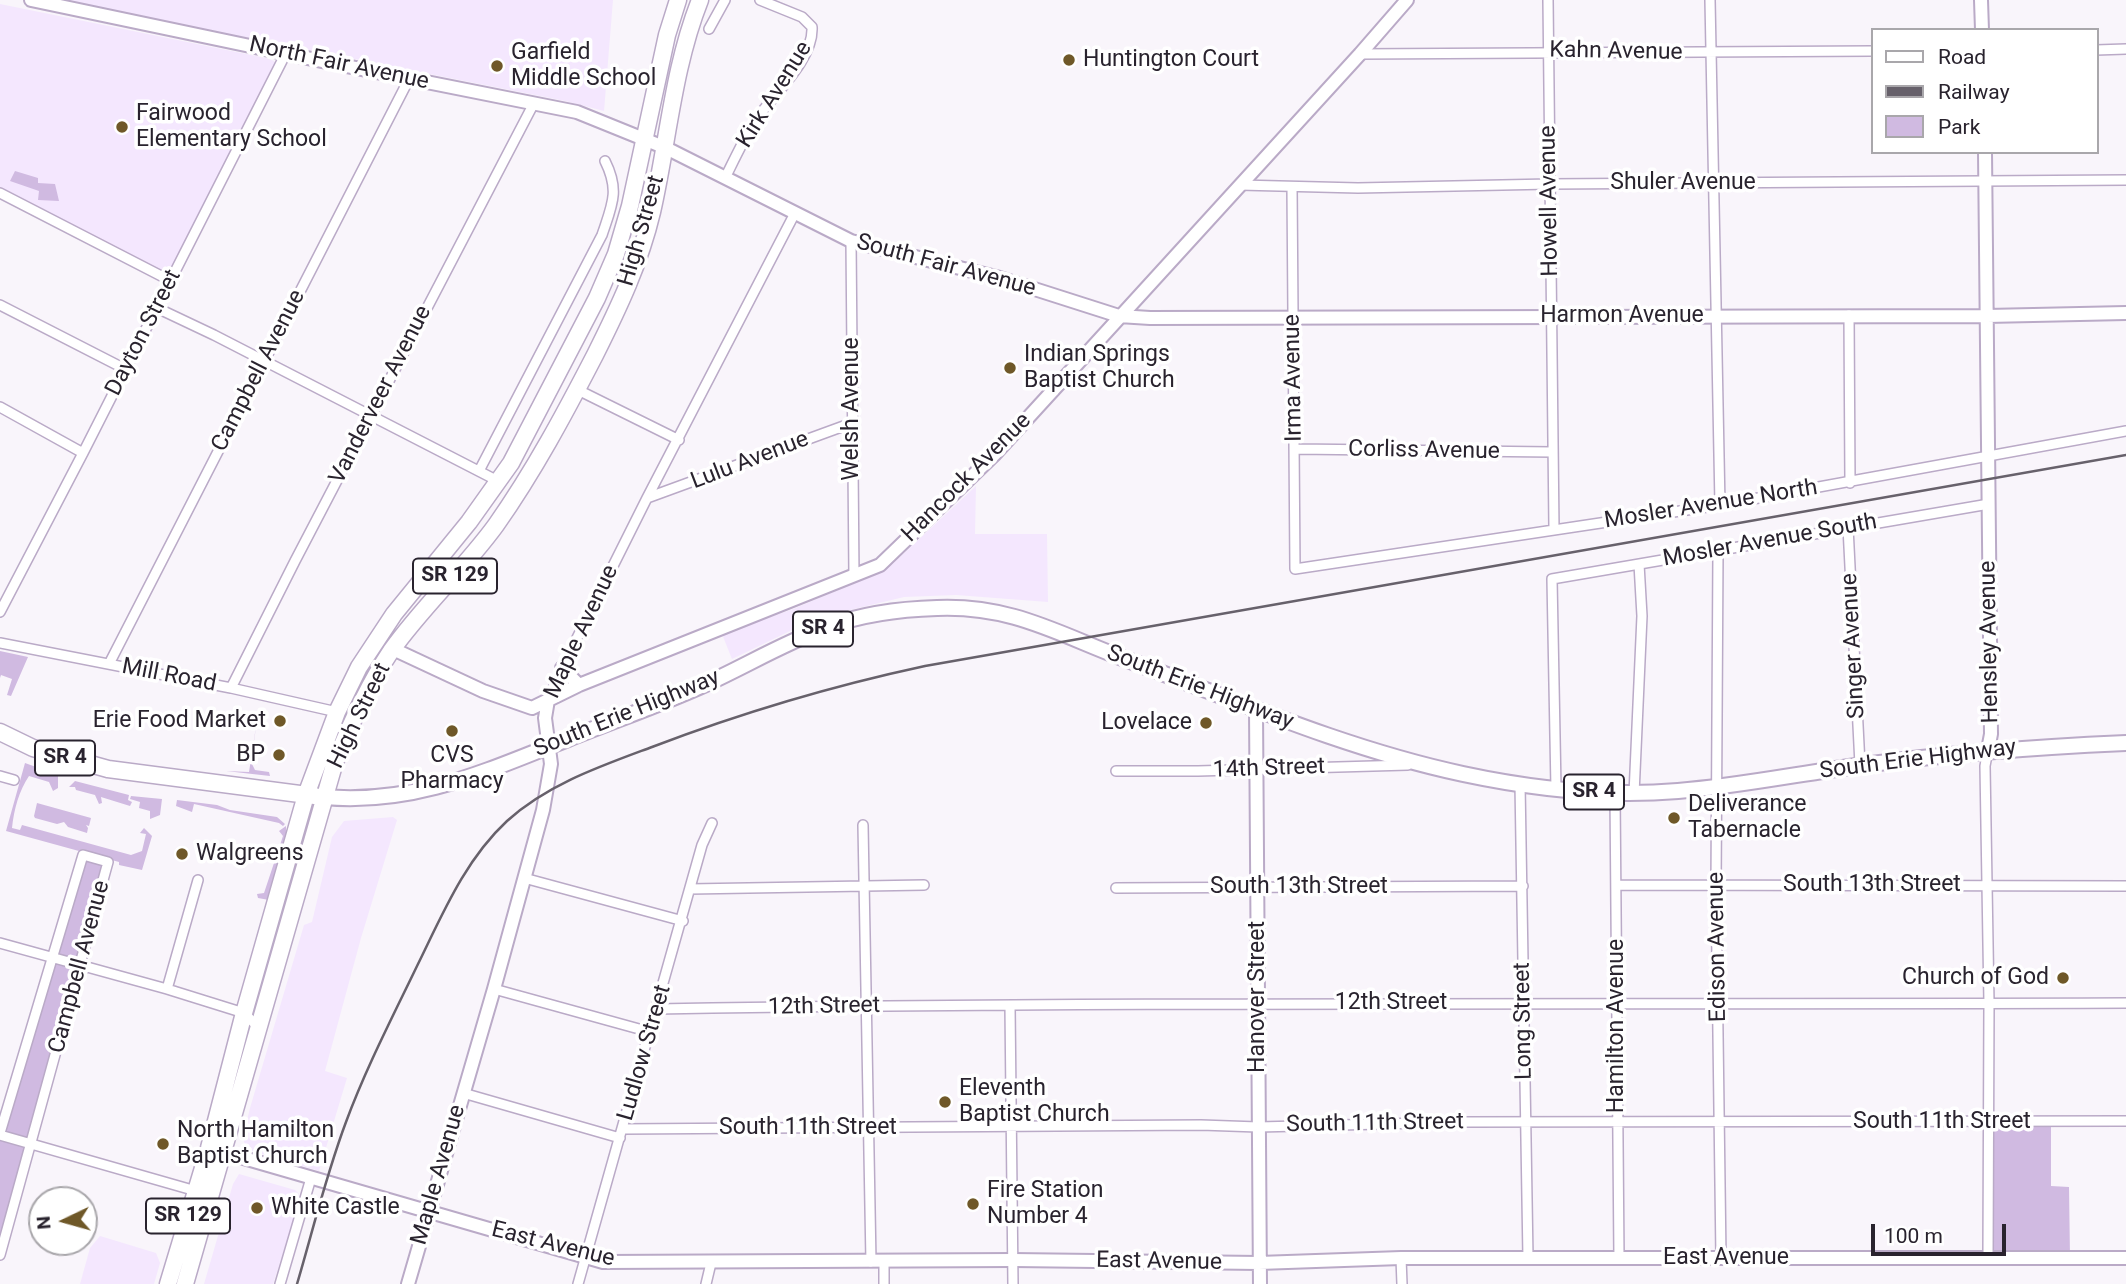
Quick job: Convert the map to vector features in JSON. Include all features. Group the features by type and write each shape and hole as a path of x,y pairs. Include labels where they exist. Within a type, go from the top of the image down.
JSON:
{"highway":[{"name":"High Street","path":"185,1284 244,1013 306,795 337,712 359,667 394,614 469,522 525,439 597,298 612,265 630,206 667,35 678,0"},
{"name":"High Street","path":"168,1284 196,1191 216,1150 259,1028 324,797 354,716 373,679 393,649 496,525 543,452 619,306 639,258 666,148 679,70 699,0"},
{"name":"SR 4","path":"0,732 33,748 108,769 306,795"},
{"name":"South Erie Highway","path":"306,795 324,797"}],"main road":[{"name":"South Erie Highway","path":"324,797 371,799 421,792 549,746 707,683 823,628 871,615 918,608 986,609 1034,621 1101,650 1331,738 1465,775 1556,789 1634,794 1716,787 1860,765 1988,750 2126,743"}],"street":[{"name":"North Fair Avenue","path":"31,0 578,112 666,148"},
{"path":"709,29 725,0"},
{"name":"Kirk Avenue","path":"725,177 754,122 785,84 813,41 812,27 802,17 760,0"},
{"name":"Hancock Avenue","path":"393,649 483,691 532,708 579,685 880,565 994,455 1407,0"},
{"name":"Howell Avenue","path":"1548,0 1554,528"},
{"path":"1710,0 1720,505"},
{"path":"1982,0 1982,28"},
{"path":"2098,50 2126,50"},
{"name":"Kahn Avenue","path":"1360,54 1870,51"},
{"name":"Dayton Street","path":"0,612 286,53"},
{"name":"Campbell Avenue","path":"109,664 336,218 410,79"},
{"name":"Vanderveer Avenue","path":"231,688 534,103"},
{"name":"South Fair Avenue","path":"666,148 851,242 991,275 1119,316"},
{"name":"Hensley Avenue","path":"1985,154 1992,734 1985,766 1989,1003 1988,1256"},
{"name":"High Street","path":"480,471 601,235 613,204 614,179 605,162"},
{"name":"Shuler Avenue","path":"1240,184 1292,187 2126,180"},
{"name":"Irma Avenue","path":"1292,187 1295,569"},
{"path":"0,193 171,281"},
{"name":"Maple Avenue","path":"408,1284 494,989 547,791 551,764 545,718 548,700 647,498 795,213"},
{"name":"Welsh Avenue","path":"851,242 854,576"},
{"path":"0,305 125,369"},
{"path":"157,309 498,481"},
{"name":"Harmon Avenue","path":"1119,316 1987,316 2126,313"},
{"path":"1849,315 1850,483"},
{"path":"576,389 678,440"},
{"path":"0,407 83,453"},
{"name":"Lulu Avenue","path":"647,498 852,423"},
{"name":"Mosler Avenue North","path":"1295,569 1720,505 2126,431"},
{"name":"Corliss Avenue","path":"1295,449 1552,452"},
{"name":"Mosler Avenue South","path":"1556,789 1552,579 1989,504"},
{"name":"Singer Avenue","path":"1848,527 1860,765"},
{"name":"Edison Avenue","path":"1718,552 1716,886 1721,1258"},
{"path":"1634,794 1642,616 1639,564"},
{"name":"Mill Road","path":"0,643 231,688 337,712"},
{"path":"562,668 579,685"},
{"name":"Hanover Street","path":"1256,710 1260,1284"},
{"name":"14th Street","path":"1116,771 1313,769 1422,764"},
{"path":"0,776 14,780"},
{"name":"Long Street","path":"1520,784 1528,1258"},
{"name":"Hamilton Avenue","path":"1615,794 1619,1258"},
{"name":"Ludlow Street","path":"578,1284 702,845 712,823"},
{"path":"863,825 869,1127 877,1262 884,1284"},
{"name":"Campbell Avenue","path":"0,1134 83,855 108,862 0,1255"},
{"path":"524,878 682,921"},
{"path":"167,989 198,880"},
{"path":"690,889 924,885"},
{"name":"South 13th Street","path":"1617,885 2126,886"},
{"name":"South 13th Street","path":"1116,888 1523,886"},
{"path":"0,943 244,1013 259,1028"},
{"path":"494,989 650,1032"},
{"name":"12th Street","path":"657,1009 1260,1003 2126,1003"},
{"path":"1010,1006 1013,1284"},
{"name":"South 11th Street","path":"463,1093 622,1133 869,1127 2126,1121"},
{"path":"0,1134 196,1191"},
{"name":"East Avenue","path":"216,1150 603,1262 1013,1260 1259,1263 1401,1258 2126,1258"},
{"path":"280,1284 311,1178"},
{"path":"1401,1258 1402,1284"},
{"path":"706,1284 711,1263"}],"shaded area":[{"name":"Garfield Middle School","path":"58,0 613,0 604,111 565,101"},
{"name":"Fairwood Elementary School","path":"0,4 274,61 276,66 171,271 165,272 0,188"},
{"path":"976,486 975,534 1047,534 1048,602 956,595 904,597 817,618 732,659 722,634 793,609 887,569"},
{"path":"393,817 397,820 325,1071 347,1078 319,1171 246,1149 243,1137 250,1108 304,925 312,922 332,837 344,821"},
{"path":"239,1174 295,1190 299,1194 295,1216 273,1284 204,1284 233,1184"},
{"path":"100,1236 156,1253 160,1263 154,1284 80,1284 88,1256 98,1256"}],"green space":[{"path":"15,171 38,178 38,183 55,184 59,201 38,200 39,191 10,181"},
{"path":"0,651 28,657 11,696 7,695 12,679 1,675 0,678"},
{"path":"257,720 251,762 255,770 269,772 270,776 226,771 249,772"},
{"path":"25,763 58,775 58,788 53,791 49,782 29,776 22,788 12,828 20,830 22,825 131,855 142,851 146,834 140,833 144,828 152,836 142,870 6,831"},
{"path":"75,781 129,795 128,800 132,802 130,806 101,797 102,803 99,804 95,795 69,787"},
{"path":"131,796 162,799 160,815 150,819 150,811 139,808 140,802 130,799"},
{"path":"177,800 277,817 285,824 283,826 194,804 192,812 176,806"},
{"path":"37,803 91,818 89,826 86,825 87,833 68,827 64,822 57,824 35,818"},
{"path":"286,826 286,838 269,900 258,898 257,894 264,893 283,836 279,831"},
{"path":"83,855 108,862 0,1255 0,1133"},
{"path":"1987,1121 2051,1121 2051,1186 2069,1187 2070,1257 1988,1256"}],"railway":[{"path":"297,1284 332,1162 354,1102 456,888 479,853 507,821 540,796 576,777 685,735 787,701 925,666 2126,455"}],"place":[{"name":"Huntington Court","path":"1069,60"},
{"name":"Garfield Middle School","path":"497,66"},
{"name":"Fairwood Elementary School","path":"122,127"},
{"name":"Indian Springs Baptist Church","path":"1010,368"},
{"name":"Erie Food Market","path":"280,721"},
{"name":"Lovelace","path":"1206,723"},
{"name":"CVS Pharmacy","path":"452,731"},
{"name":"BP","path":"279,755"},
{"name":"Deliverance Tabernacle","path":"1674,818"},
{"name":"Walgreens","path":"182,854"},
{"name":"Church of God","path":"2063,978"},
{"name":"Eleventh Baptist Church","path":"945,1102"},
{"name":"North Hamilton Baptist Church","path":"163,1144"},
{"name":"Fire Station Number 4","path":"973,1204"},
{"name":"White Castle","path":"257,1208"}]}
